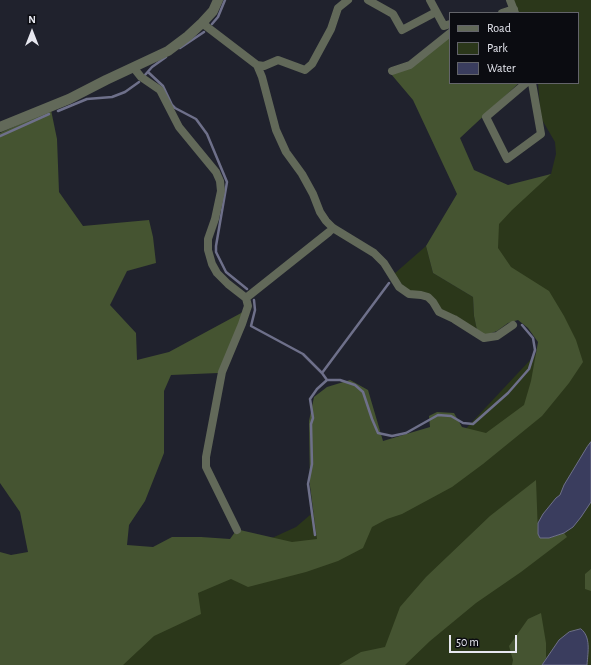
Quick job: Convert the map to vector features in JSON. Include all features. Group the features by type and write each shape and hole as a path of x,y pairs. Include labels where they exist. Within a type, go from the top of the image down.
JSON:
{"street":[{"path":"0,127 69,99 168,51 202,23 213,11 218,0"},
{"path":"202,23 258,65 264,66 278,60 306,70 312,64 331,29 338,8 348,0"},
{"path":"368,0 393,14 402,30 436,12"},
{"path":"430,0 444,26 449,24"},
{"path":"510,0 514,11"},
{"path":"392,71 410,65 449,34"},
{"path":"258,65 276,130 286,152 302,174 313,194 320,212 333,228 374,253 384,263 399,287 409,294 428,297 439,312 459,322 484,338 497,336 513,325"},
{"path":"133,67 141,77 160,90 179,127 216,172 220,181 221,191 215,219 208,239 208,250 212,264 217,273 246,298 248,306 222,372 206,457 206,467 237,530"},
{"path":"525,84 486,117 507,159 541,134 532,84"},
{"path":"246,298 333,228"}],"green space":[{"path":"513,0 591,0 591,665 84,665 237,554 296,527 364,469 458,437 548,341 458,206 551,174 556,154 555,142 541,118 538,84 579,84 579,12 518,12"},
{"path":"449,38 449,84 518,84 460,138 474,170 508,185 551,174 499,224 498,248 511,267 549,291 576,340 583,362 569,383 542,416 483,464 452,487 402,514 387,519 372,527 363,548 338,561 306,572 248,587 231,579 198,593 201,614 154,636 123,665 0,665 0,552 11,555 28,552 20,512 0,483 0,133 51,110 57,139 59,192 83,226 149,220 153,237 156,263 127,271 110,305 136,333 137,360 169,352 243,312 218,373 171,375 164,391 164,453 145,501 129,525 127,545 153,547 172,537 230,539 235,532 240,530 292,542 317,539 310,486 309,421 314,397 327,387 350,380 368,390 383,441 430,427 429,416 437,412 454,413 462,427 486,433 524,405 531,381 538,342 528,328 518,320 508,323 497,331 484,336 477,330 474,316 473,297 433,273 426,246 457,194 413,100 391,74"},
{"path":"426,246 433,273 473,297 474,316 477,330 442,311 433,298 407,291 394,274"},
{"path":"536,480 538,534 540,538 549,538 564,533 567,537 521,572 476,603 430,641 405,665 339,665 361,652 385,647 400,607 426,577 490,516"},
{"path":"591,569 591,591 585,589 585,574"},
{"path":"541,613 546,643 546,658 542,665 512,665 513,660 509,646 528,619"}],"water":[{"path":"591,442 591,502 573,527 564,533 549,538 540,538 538,534 538,523 543,514 560,495 564,485"},
{"path":"581,629 588,640 587,665 542,665 559,640 569,632"}],"waterway":[{"path":"212,24 218,17 225,0"},
{"path":"180,48 204,32"},
{"path":"145,75 152,67 166,57"},
{"path":"148,72 163,86 172,105 196,119 207,134 227,182 216,252 226,272 247,289"},
{"path":"58,111 87,99 112,97 125,92 139,82"},
{"path":"0,136 49,114"},
{"path":"322,373 389,283"},
{"path":"254,300 255,310 251,326 303,354 327,380"},
{"path":"315,535 308,484 312,464 311,424 313,418 310,399 317,389 327,380 340,380 355,385 363,392 378,433 392,436 406,433 438,415 451,416 463,423 473,424 508,393 529,369 535,350 533,338 522,325"}]}
